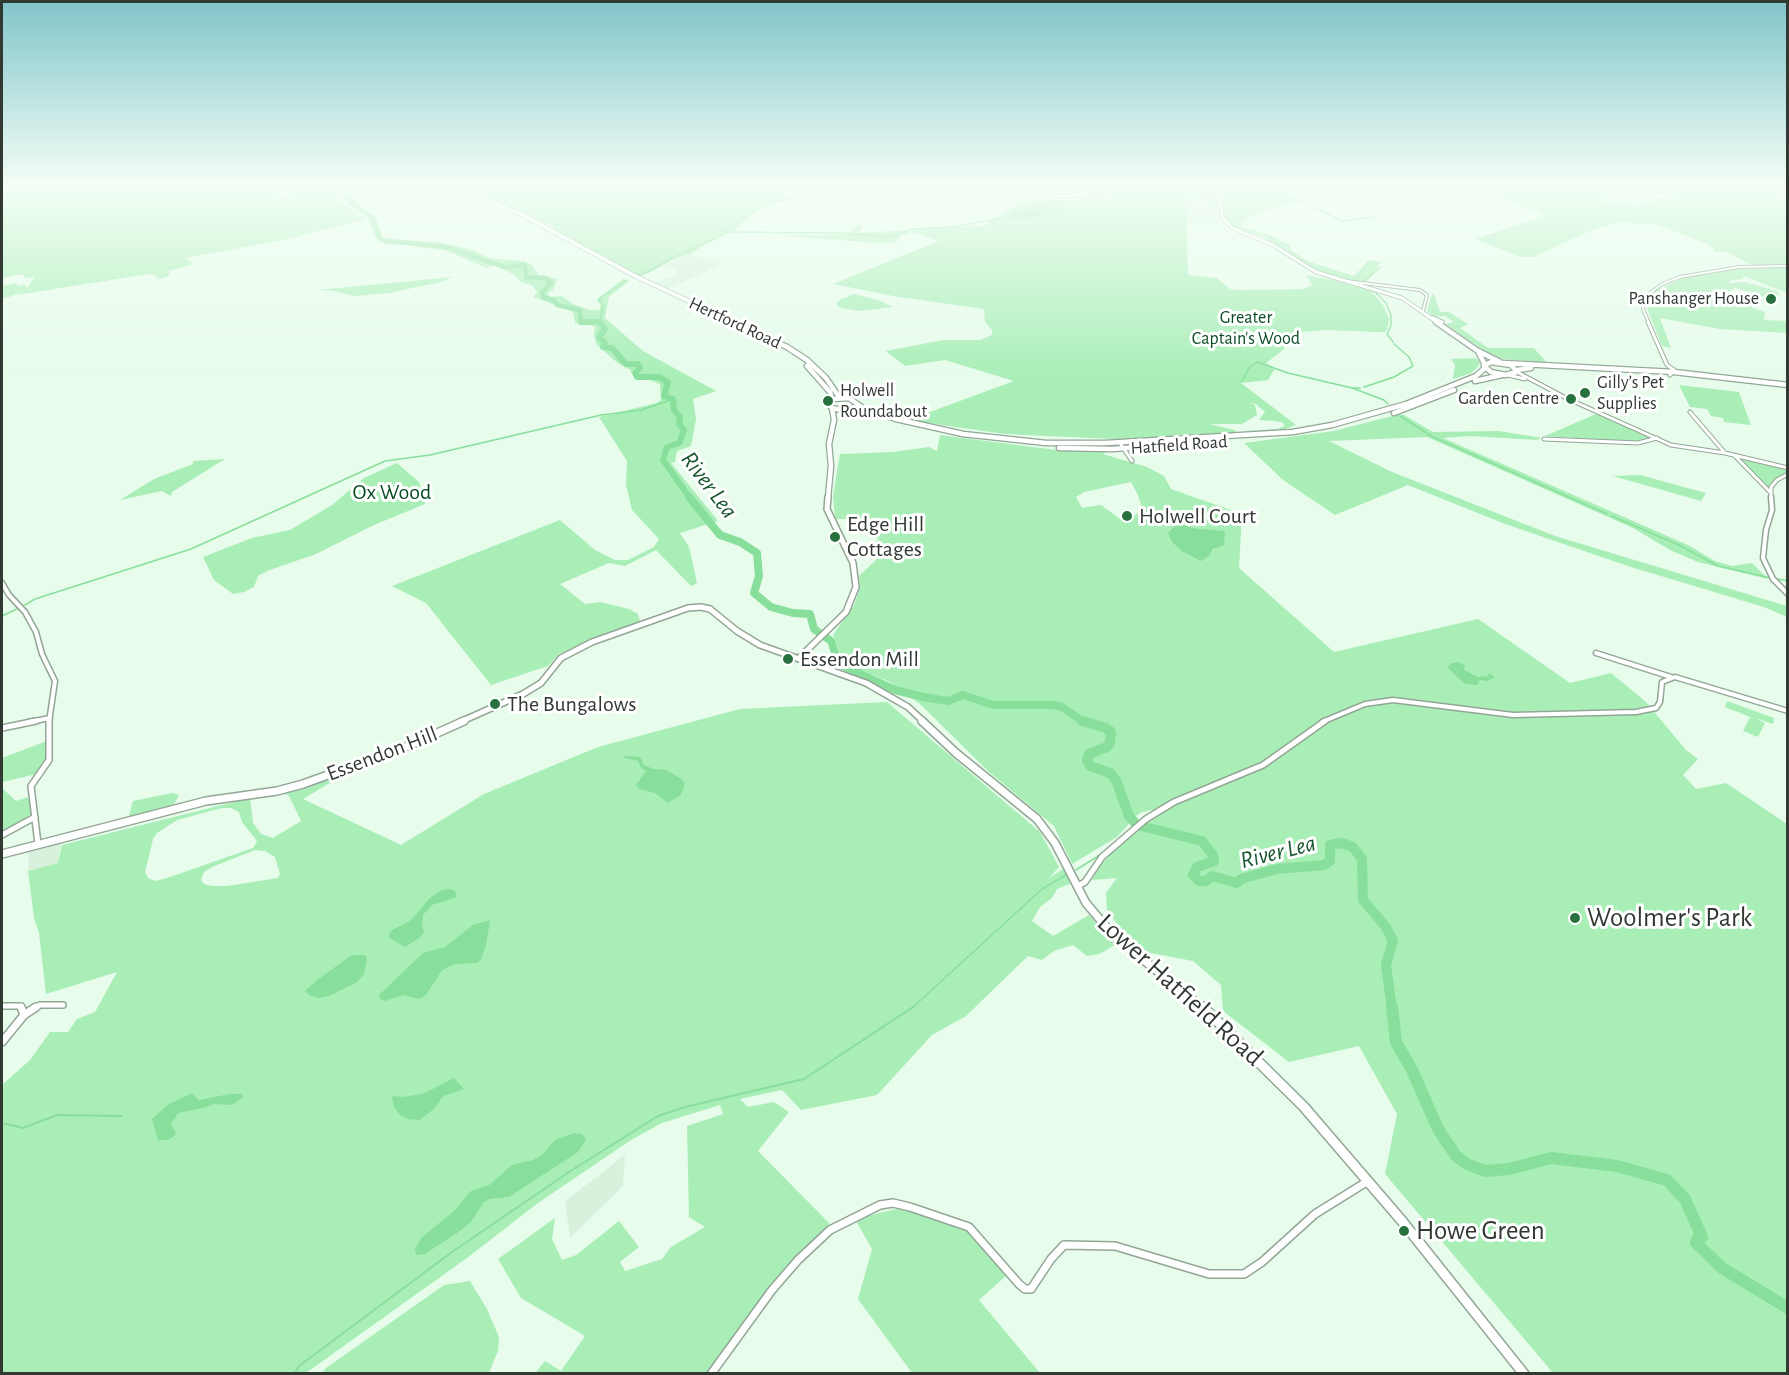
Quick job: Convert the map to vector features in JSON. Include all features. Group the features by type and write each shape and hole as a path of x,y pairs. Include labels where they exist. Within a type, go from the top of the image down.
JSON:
{"highway":[{"name":"Hertford Road","path":"579,250 784,350 813,372 830,392 832,399"},
{"name":"Hertford Road","path":"587,250 634,276 787,347 807,360 826,378 837,394 843,397"},
{"path":"1501,362 1517,371"},
{"name":"Hatfield Road","path":"1312,431 1390,409 1468,380 1482,373 1488,363 1664,371 1672,374"},
{"path":"1485,367 1502,375 1531,368 1672,374 1788,386"},
{"name":"Hatfield Road","path":"851,409 915,428 955,436 1060,448 1125,448 1312,431 1387,415 1484,377 1502,375"},
{"path":"843,397 832,399 828,404 833,411 851,409 858,404"},
{"name":"Hatfield Road","path":"843,397 853,399 858,404 906,422 963,434 1046,443 1120,443 1295,434"}],"main road":[{"path":"1281,250 1311,270 1402,298 1480,351 1501,362"},
{"path":"1480,351 1498,360 1525,364"},
{"path":"1480,351 1485,367"},
{"path":"800,657 820,640 850,605 856,587 853,563 840,541 827,509 831,466 829,444 833,411"},
{"name":"Lower Hatfield Road","path":"701,606 714,611 754,642 866,683 892,697 920,716 957,753 1037,819 1055,843 1086,903 1114,936 1196,1001 1304,1107 1368,1181 1524,1374"},
{"name":"Essendon Hill","path":"2,854 206,801 283,790 333,774 408,746 523,694 541,683 561,658 592,642 688,608 701,606"}],"street":[{"path":"1672,374 1643,309 1646,296 1662,284 1680,277 1739,267 1788,266"},
{"path":"1344,281 1420,290 1427,295 1423,311"},
{"path":"1664,371 1667,365"},
{"path":"1517,371 1530,381"},
{"path":"1508,375 1530,381 1678,447 1725,453 1788,468"},
{"path":"1690,412 1725,453"},
{"path":"1544,439 1638,443 1657,438"},
{"path":"1120,443 1131,461"},
{"path":"1734,455 1770,492"},
{"path":"1788,474 1774,482 1770,492 1772,510 1766,530 1763,558 1774,581 1788,594"},
{"path":"2,583 9,595 26,612 36,632 42,654 53,674 49,760 31,786 38,844"},
{"path":"1596,653 1660,672 1671,678 1704,684 1788,711"},
{"path":"1078,886 1084,882 1102,857 1146,819 1174,802 1263,765 1320,723 1343,712 1379,701 1393,700 1512,715 1636,712 1656,708 1660,702 1662,682 1671,678"},
{"path":"2,728 51,718"},
{"path":"2,835 35,817"},
{"path":"2,1042 24,1015 40,1005"},
{"path":"2,1006 63,1005"},
{"path":"21,1006 24,1015"},
{"path":"711,1374 792,1266 830,1230 880,1205 893,1203 910,1207 969,1227 1025,1289 1031,1289 1051,1259 1064,1245 1115,1246 1209,1274 1244,1274 1262,1262 1315,1214 1368,1181"}],"shaded area":[{"path":"688,254 722,262 668,289 654,283 679,272 659,267"},
{"path":"1178,523 1193,528 1225,531 1224,545 1213,549 1210,555 1201,561 1182,551 1172,542 1168,533"},
{"path":"1459,662 1465,666 1464,670 1478,677 1488,676 1489,673 1495,677 1488,681 1480,680 1477,685 1465,684 1447,667"},
{"path":"622,757 640,757 644,765 653,769 666,770 680,778 685,783 681,795 668,803 655,793 639,789 636,785 646,771 641,768 638,761"},
{"path":"62,840 58,863 28,871 29,849"},
{"path":"442,890 455,891 457,897 432,905 423,915 422,928 425,931 418,939 405,947 388,937 392,930 410,921 430,898"},
{"path":"490,920 486,945 477,963 455,964 442,970 426,995 419,999 403,995 385,1001 381,1000 379,995 423,953 445,947 473,925"},
{"path":"352,955 365,955 367,959 364,974 357,982 329,996 319,998 305,991 317,980"},
{"path":"454,1078 464,1089 443,1096 434,1109 419,1120 408,1119 400,1115 394,1107 392,1096 423,1094"},
{"path":"192,1093 199,1100 230,1094 242,1094 243,1097 232,1105 214,1104 178,1113 171,1124 176,1133 174,1136 168,1140 158,1140 152,1119 169,1104"},
{"path":"574,1133 582,1134 586,1139 578,1152 509,1197 489,1199 483,1203 471,1222 460,1231 425,1254 416,1255 415,1249 421,1238 454,1211 471,1191 489,1185 512,1165 533,1160 542,1155 555,1140"},
{"path":"625,1155 623,1186 570,1238 565,1201"}],"green space":[{"path":"2,250 228,250 185,258 191,261 192,265 168,271 170,275 158,279 155,275 149,274 16,295 25,289 10,297 2,298 2,286 16,283 18,286 25,285 27,288 35,277 25,278 23,274 2,278"},
{"path":"441,250 474,250 489,258 524,261 531,264 539,275 557,279 553,290 548,293 549,297 562,296 573,304 590,310 599,310 601,305 596,300 623,279 629,281 609,297 605,318 643,351 716,391 693,399 696,419 691,446 677,451 675,462 671,463 718,521 680,533 689,547 697,583 691,586 656,550 625,566 609,563 560,584 585,604 600,602 629,609 638,614 640,621 559,654 548,666 491,685 426,603 392,586 560,520 595,550 615,560 628,560 654,547 659,539 632,510 626,485 627,461 599,417 657,403 661,400 660,384 631,373 631,370 619,364 597,345 594,336 595,326 575,323 573,312 533,297 537,292 533,286 521,282 514,275 494,265 486,268"},
{"path":"591,250 697,250 674,259 643,276 638,276"},
{"name":"Greater Captain's Wood","path":"916,250 1187,250 1188,275 1217,278 1230,289 1303,289 1312,285 1307,275 1368,287 1383,305 1389,319 1385,332 1327,330 1302,332 1286,340 1284,349 1266,363 1275,368 1268,380 1241,383 1296,425 1285,429 1249,433 1244,431 1277,429 1285,426 1276,421 1259,420 1265,412 1256,404 1249,403 1255,405 1257,415 1242,424 1209,424 1235,430 1237,434 1135,440 1005,434 914,421 894,414 930,412 1014,381 945,360 905,366 886,351 943,340 980,340 992,335 992,330 985,322 984,309 893,296 833,284"},
{"path":"1285,250 1292,250 1307,261 1354,276 1369,260 1381,262 1365,283 1347,281 1312,269"},
{"path":"1503,250 1548,250 1533,257 1520,257"},
{"path":"1714,250 1787,250 1787,265 1753,266 1727,252 1714,252"},
{"path":"1787,267 1787,293 1744,276 1742,279 1728,283 1745,282 1777,291 1780,295 1768,298 1733,287 1734,289 1728,292 1758,304 1751,307 1765,312 1764,320 1787,321 1787,333 1720,329 1660,318 1671,348 1662,346 1647,308 1648,297 1654,291 1685,277 1729,270"},
{"path":"452,277 441,282 389,293 354,296 318,290"},
{"path":"854,294 878,300 893,307 860,311 841,308 836,304 841,299"},
{"path":"1432,294 1434,294 1440,312 1449,312 1468,324 1460,328 1488,348 1534,348 1547,363 1496,358 1445,324 1454,322 1445,316 1434,317 1427,311"},
{"path":"1476,358 1480,362 1478,367 1471,373 1453,379 1455,365 1451,359"},
{"path":"1679,385 1739,392 1751,425 1724,422 1723,418 1711,416 1707,409 1690,407"},
{"path":"1596,414 1652,439 1637,442 1545,436"},
{"path":"1404,415 1433,432 1498,431 1542,438 1537,440 1470,436 1443,438 1688,545 1715,561 1732,566 1752,563 1768,579 1698,562 1670,550 1633,528 1427,437 1329,441 1392,472 1555,536 1787,606 1787,617 1764,607 1631,567 1505,524 1408,485 1335,515 1283,480 1244,443 1334,431"},
{"path":"940,435 1064,451 1107,451 1103,454 1147,467 1164,476 1171,489 1242,514 1239,568 1334,652 1478,619 1570,683 1611,673 1646,702 1686,750 1698,759 1683,775 1696,789 1726,783 1787,824 1787,1373 1553,1373 1385,1174 1397,1114 1359,1046 1289,1062 1223,1011 1221,985 1193,961 1146,952 1123,932 1107,910 1106,893 1117,878 1092,880 1100,866 1123,841 1159,815 1152,810 1142,812 1117,837 1072,864 1054,826 989,772 920,704 890,682 844,663 833,635 854,605 860,588 859,576 879,557 878,550 873,546 878,539 861,519 835,519 833,496 840,454 893,452 929,447 937,451","holes":["1131,482 1143,511 1123,521 1101,505 1082,508 1076,497 1084,492","1178,523 1193,528 1225,531 1210,555"]},
{"path":"1738,457 1787,469 1787,472 1774,480 1769,489"},
{"path":"225,459 172,492 171,496 162,491 120,500 154,479 193,464 193,461"},
{"name":"Ox Wood","path":"397,463 419,482 425,504 374,525 316,554 267,571 258,576 254,587 244,592 233,594 214,580 203,557 252,538 290,530 332,505 364,478"},
{"path":"1640,475 1706,493 1701,501 1613,476"},
{"path":"1727,701 1774,718 1773,724 1755,718 1765,723 1758,737 1743,731 1750,717 1725,707"},
{"path":"887,702 1040,832 1059,867 1049,878 1065,868 1072,883 1057,889 1052,898 1040,907 1032,921 1053,936 1089,915 1115,945 1099,954 1087,956 1073,945 1054,951 1042,960 1028,956 966,1016 932,1035 877,1095 801,1110 782,1090 740,1099 748,1107 774,1102 789,1112 758,1151 830,1224 771,1284 707,1373 535,1373 545,1361 561,1371 585,1336 521,1298 498,1259 555,1218 552,1239 562,1260 576,1255 619,1221 639,1247 620,1262 625,1271 662,1259 671,1247 705,1227 689,1217 687,1126 723,1114 720,1105 662,1123 631,1140 538,1203 467,1258 306,1373 2,1374 2,1085 30,1060 50,1032 68,1032 77,1019 95,1012 117,972 46,994 39,933 34,918 28,871 58,863 62,845 250,798 253,823 261,834 273,838 301,821 289,796 284,793 346,773 303,799 401,845 484,794 598,747 740,709","holes":["222,808 231,808 239,812 242,822 257,841 253,848 167,878 155,881 148,878 145,872 153,839 157,833 177,820","255,850 265,851 275,857 280,874 278,878 227,886 211,886 204,884 201,880 204,872 212,867"]},
{"path":"47,741 47,760 37,774 2,782 2,758"},
{"path":"2,788 16,801 28,797 33,810 30,815 2,833"},
{"path":"172,793 179,795 172,808 128,819 133,801"},
{"path":"900,1208 969,1230 1007,1275 979,1300 1040,1373 912,1373 858,1299 872,1249 855,1219"},
{"path":"470,1281 487,1309 499,1337 498,1351 489,1373 322,1373 444,1285"}],"waterway":[{"path":"455,250 505,267 525,265 526,277 546,278 551,283 542,293 543,297 554,300 557,305 580,310 581,323 590,322"},
{"path":"637,275 650,271 689,250"},
{"path":"1365,281 1380,267"},
{"path":"600,321 603,306 599,299 627,280"},
{"path":"1373,290 1386,303 1391,315 1391,326 1387,334 1393,342"},
{"name":"River Lea","path":"590,322 600,321 601,323"},
{"name":"River Lea","path":"581,322 590,322"},
{"name":"River Lea","path":"600,322 605,329 599,337 605,343 603,347 612,348 626,364 638,364 640,368 635,373 637,377 659,377 668,382 664,396 673,399 674,410 680,417 679,424 684,430 679,443 667,447 663,460 690,498"},
{"path":"1364,387 1394,377 1413,366 1409,357 1394,344"},
{"path":"1242,381 1249,368 1257,362 1288,373 1352,388"},
{"path":"1352,388 1360,388"},
{"path":"1352,388 1384,400 1388,404"},
{"path":"25,605 35,599 191,549 385,461 430,455 601,415 641,410 673,399"},
{"path":"1400,416 1433,437 1607,514"},
{"name":"River Lea","path":"689,497 720,535 740,542 757,553 759,576 754,593 771,607 793,613 810,614 814,629 831,641 839,664 895,690 923,697 948,701 963,695 993,705 1054,705 1062,707 1083,721"},
{"path":"1612,516 1681,546 1718,566 1771,578"},
{"path":"1778,579 1788,581"},
{"path":"2,616 19,608"},
{"name":"River Lea","path":"1083,721 1106,728 1111,732 1110,743 1107,747 1089,754 1087,760 1090,766 1110,773 1116,780 1129,816 1137,825 1202,841 1213,855 1214,861 1197,867 1193,875 1199,881 1206,881 1212,876 1237,883 1241,879 1277,869 1324,865 1330,861 1330,845 1342,843 1353,847 1362,859 1363,900 1386,927 1393,941 1386,965 1392,1009"},
{"path":"1076,870 1103,853"},
{"path":"911,1009 1042,889 1066,875"},
{"path":"294,1374 299,1366 452,1252 572,1170 658,1116 685,1107 804,1079 913,1007"},
{"name":"River Lea","path":"1392,1007 1396,1042 1412,1070 1438,1129 1456,1156 1467,1164 1485,1171 1509,1169 1551,1158 1617,1166 1667,1180 1685,1199 1702,1237 1698,1238 1696,1243 1722,1268 1788,1308"},
{"path":"2,1123 23,1128 57,1115 122,1116"}],"place":[{"name":"Panshanger House","path":"1771,299"},
{"name":"Gilly’s Pet Supplies","path":"1585,393"},
{"name":"Garden Centre","path":"1571,399"},
{"name":"Holwell Roundabout","path":"828,401"},
{"name":"Holwell Court","path":"1127,516"},
{"name":"Edge Hill Cottages","path":"835,537"},
{"name":"Essendon Mill","path":"788,659"},
{"name":"The Bungalows","path":"495,704"},
{"name":"Woolmer's Park","path":"1575,918"},
{"name":"Howe Green","path":"1404,1231"}]}
